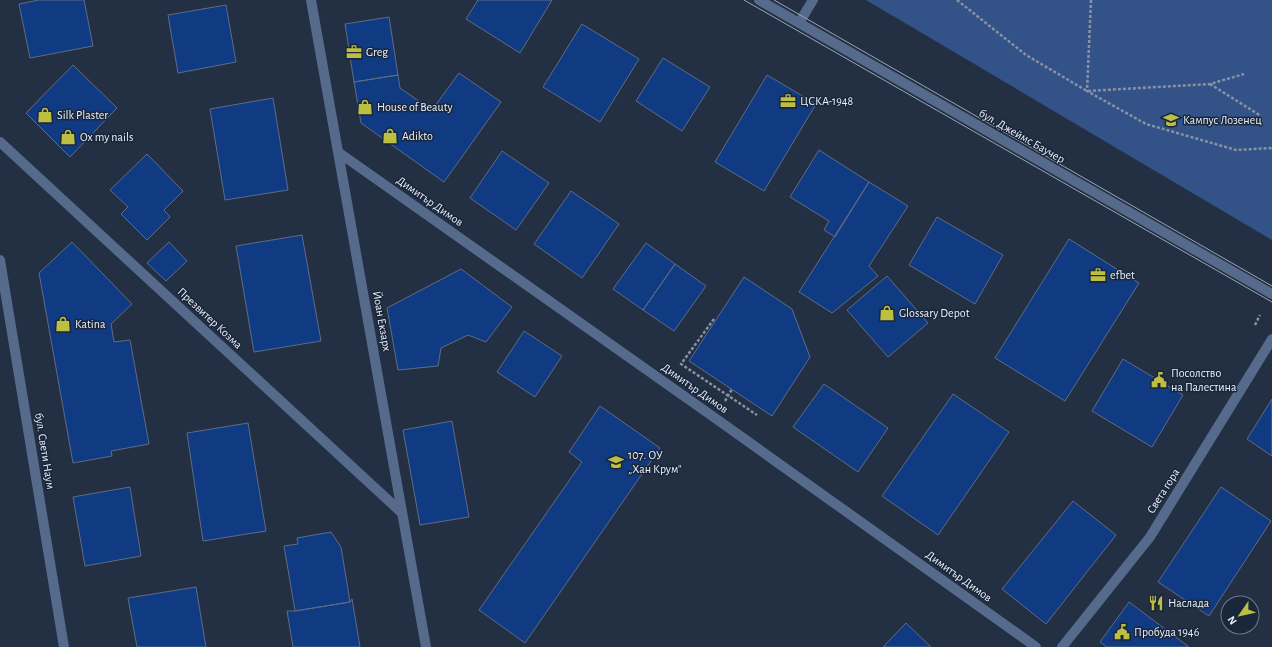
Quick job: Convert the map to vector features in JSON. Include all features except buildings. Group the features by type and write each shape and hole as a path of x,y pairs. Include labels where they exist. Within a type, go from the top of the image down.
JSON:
{"street":[{"name":"Йоан Екзарх","path":"311,0 426,647"},
{"name":"бул. Джеймс Баучер","path":"759,0 1272,294"},
{"path":"799,23 813,0"},
{"name":"Презвитер Козма","path":"0,142 402,513"},
{"name":"Димитър Димов","path":"338,152 1036,647"},
{"name":"бул. Свети Наум","path":"0,260 64,647"},
{"name":"Света гора","path":"1062,647 1150,537 1272,339"}],"path":[{"path":"957,0 1026,55 1086,91 1146,124 1236,150 1272,148"},
{"path":"1086,91 1091,0"},
{"path":"1086,91 1210,84 1244,74"},
{"path":"1210,84 1261,116"},
{"path":"1255,325 1260,315"},
{"path":"714,319 681,364 757,415"},
{"path":"728,396 732,390"}],"shaded area":[{"name":"Кампус Лозенец","path":"866,0 1272,0 1272,240"}],"tram line":[{"path":"744,0 1272,302"},
{"path":"774,0 1272,286"}],"place":[{"name":"Greg","path":"354,52"},
{"name":"ЦСКА-1948","path":"788,101"},
{"name":"House of Beauty","path":"365,107"},
{"name":"Silk Plaster","path":"45,115"},
{"name":"Кампус Лозенец","path":"1171,120"},
{"name":"Adikto","path":"390,136"},
{"name":"Ox my nails","path":"68,137"},
{"name":"efbet","path":"1098,275"},
{"name":"Glossary Depot","path":"887,313"},
{"name":"Katina","path":"63,324"},
{"name":"Посолство на Палестина","path":"1159,380"},
{"name":"107. ОУ „Хан Крум“","path":"616,462"},
{"name":"Наслада","path":"1156,603"},
{"name":"Пробуда 1946","path":"1122,632"}]}
